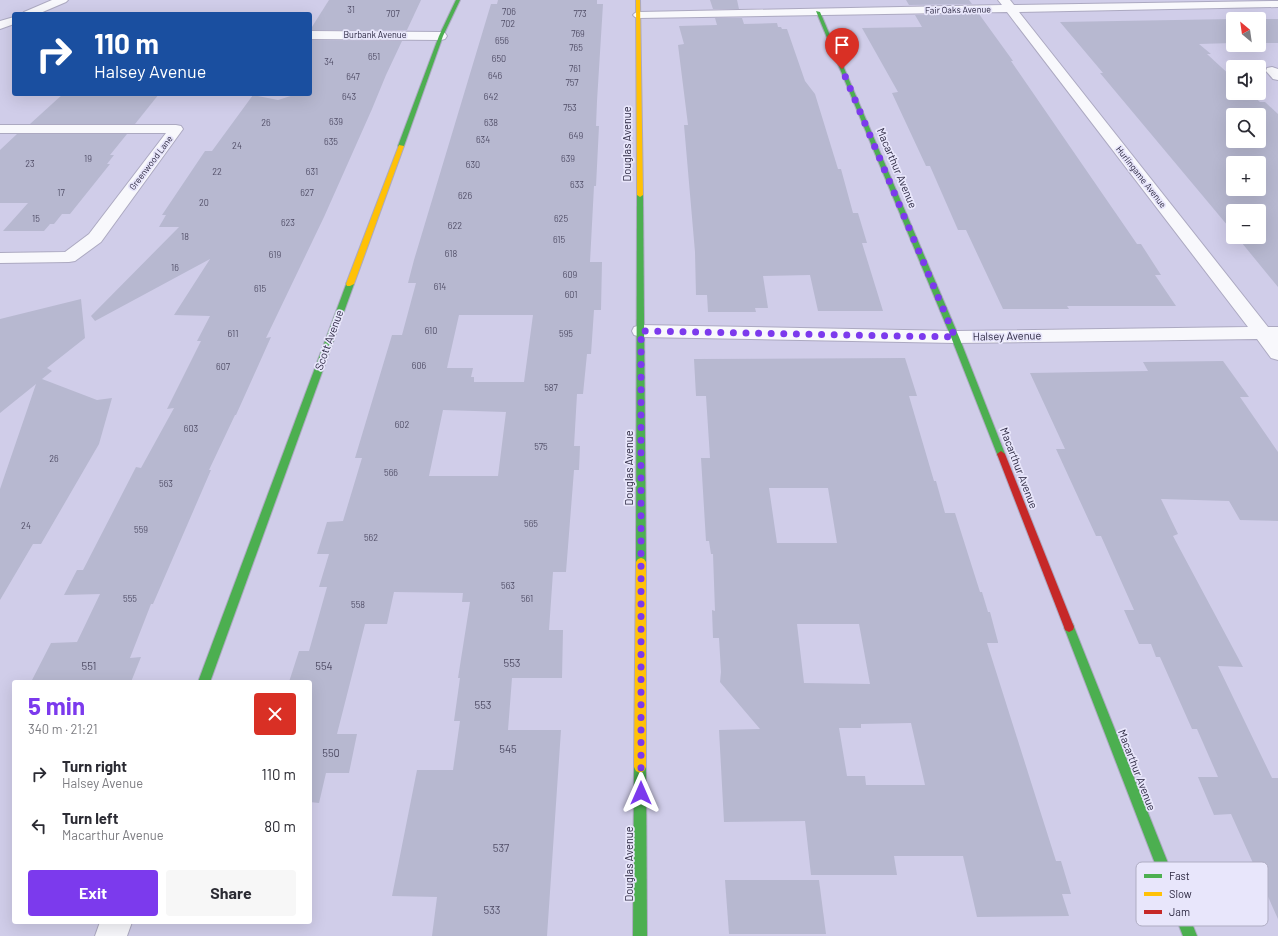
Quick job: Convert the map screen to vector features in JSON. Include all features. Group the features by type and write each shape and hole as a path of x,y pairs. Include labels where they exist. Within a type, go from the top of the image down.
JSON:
{"street":[{"path":"33,12 62,0"},
{"name":"Scott Avenue","path":"205,680 441,36 458,0"},
{"name":"Douglas Avenue","path":"638,0 641,331 640,936"},
{"name":"Fair Oaks Avenue","path":"638,14 818,12 1007,4 1278,4"},
{"name":"Hurlingame Avenue","path":"1007,4 1270,332 1278,353"},
{"name":"Macarthur Avenue","path":"818,12 955,337 1161,862"},
{"path":"0,25 12,21"},
{"path":"0,32 12,33"},
{"name":"Burbank Avenue","path":"312,35 441,36"},
{"name":"Greenwood Lane","path":"0,129 176,129 95,238 68,257 0,258"},
{"name":"Halsey Avenue","path":"641,331 955,337 1270,332"},
{"path":"111,936 115,924"},
{"name":"Macarthur Avenue","path":"1186,926 1190,936"}],"building":[{"path":"329,0 421,0 407,30 312,30 312,27"},
{"path":"498,0 597,0 597,4 603,4 596,126 599,126 596,186 594,186 590,262 602,262 601,310 594,310 591,354 587,354 583,394 577,394 574,446 580,446 579,470 574,470 566,572 553,572 549,630 563,630 562,678 512,678 508,730 561,730 547,936 432,936 437,897 392,896 417,770 453,770 460,721 454,721 460,678 458,678 470,602 462,602 463,593 394,592 387,624 365,624 337,734 357,734 349,773 326,773 319,803 312,802 312,680 290,680 299,651 309,651 327,587 319,587 329,554 317,554 327,522 343,521 362,458 355,458 392,335 402,335 416,283 408,283 414,260 491,4 497,4","holes":["459,315 533,315 524,382 474,382 474,377 471,377 473,368 447,368","443,410 506,412 498,476 429,476"]},
{"path":"710,0 737,0 739,9 713,9"},
{"path":"906,0 969,0 972,4 909,5"},
{"path":"979,14 1013,61 1011,61 1137,244 1141,244 1161,275 1155,275 1176,306 1067,306 1069,309 1003,309 966,230 958,230 930,166 926,166 892,93 898,92 862,28 922,27 915,15"},
{"path":"715,18 742,18 744,24 777,23 778,27 787,29 805,81 815,94 838,169 841,169 853,213 858,213 867,243 862,243 883,311 818,311 810,275 763,276 768,308 755,308 756,312 708,312 707,295 696,295 695,252 684,125 688,125 678,45 684,44 679,26 717,25"},
{"path":"1226,19 1226,43 1199,44 1211,54 1207,54 1226,72 1226,100 1258,100 1260,102 1265,102 1278,114 1278,287 1243,244 1266,244 1266,204 1226,204 1226,224 1100,73 1103,73 1060,22"},
{"path":"1266,19 1278,19 1278,43 1266,43"},
{"path":"312,40 402,41 324,217 266,338 271,337 236,415 209,470 211,470 153,604 151,604 130,658 141,657 132,680 32,680 51,643 77,642 100,594 64,595 77,570 83,570 136,467 141,468 174,408 167,409 201,341 197,341 210,316 174,315 210,259 95,321 91,316 179,227 159,227 166,215 162,215 205,151 212,151 252,96 278,100 291,96 312,96"},
{"path":"61,96 157,96 135,124 30,124"},
{"path":"17,134 127,134 110,155 114,155 107,164 110,164 70,214 62,214 54,224 50,224 44,231 3,231 28,203 0,203 0,150"},
{"path":"81,299 85,338 47,368 52,371 42,379 97,400 112,398 99,444 41,544 33,544 0,600 0,489 36,384 0,413 0,319"},
{"path":"905,358 917,396 909,396 934,481 936,481 945,513 955,513 980,592 982,592 988,612 990,612 998,643 987,643 1056,861 1061,861 1071,894 1062,894 1069,916 977,917 963,856 894,856 897,875 811,875 805,821 724,822 719,730 760,729 720,682 721,672 719,638 713,638 712,610 715,611 713,554 711,554 709,541 706,541 701,458 710,458 706,396 696,396 694,359","holes":["769,488 828,488 837,543 777,543","797,624 859,624 870,684 804,683","911,723 925,785 866,785 865,776 847,776 839,728 861,728 861,724"]},
{"path":"1223,361 1249,397 1240,397 1278,452 1278,521 1240,520 1229,501 1161,499 1178,534 1173,536 1243,667 1218,666 1272,778 1278,778 1278,919 1268,897 1268,862 1252,862 1231,814 1214,815 1198,777 1218,777 1197,729 1192,729 1160,657 1156,657 1151,644 1139,644 1124,610 1134,610 1101,536 1096,536 1056,449 1065,449 1030,373 1148,371 1143,362"},
{"path":"725,880 819,880 826,934 729,934"}],"traffic: fast":[{"path":"401,146 441,36 458,0"},
{"path":"818,12 955,337 1001,454"},
{"path":"640,195 641,562"},
{"path":"205,680 350,284"},
{"path":"1069,627 1161,862"},
{"path":"640,767 640,936"},
{"path":"1186,926 1190,936"}],"traffic: slow":[{"path":"638,0 640,195"},
{"path":"350,284 401,146"},
{"path":"640,767 641,562"}],"traffic: jam":[{"path":"1001,454 1069,627"}],"route":[{"path":"641,793 641,331 955,337 842,69"}]}
